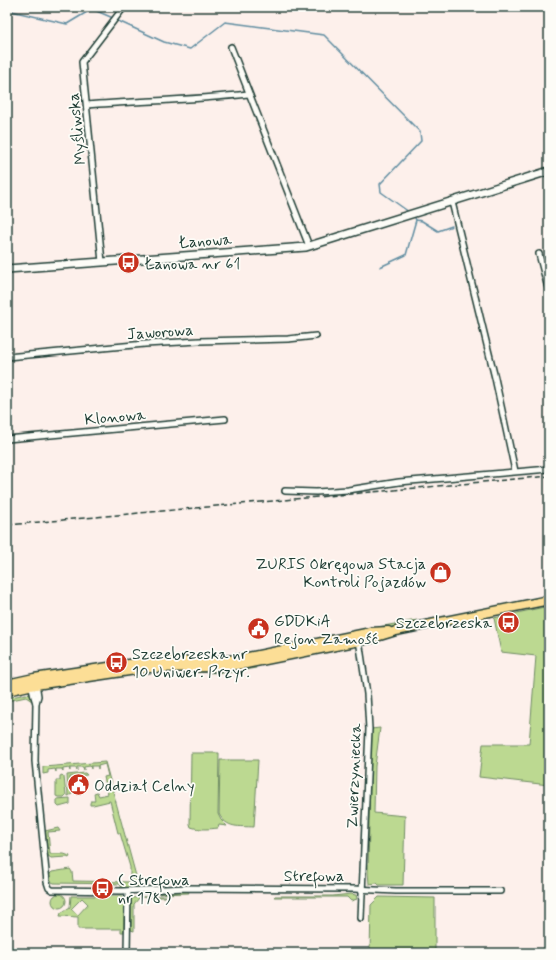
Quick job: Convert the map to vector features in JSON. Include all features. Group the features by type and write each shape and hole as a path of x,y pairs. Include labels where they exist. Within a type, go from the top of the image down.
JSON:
{"main road":[{"path":"7,691 34,683 149,661 214,661 238,659 359,638 384,631 398,631 549,600"},
{"path":"7,684 34,683"}],"street":[{"name":"Myśliwska","path":"102,262 82,62 124,7"},
{"path":"231,48 309,246"},
{"path":"87,106 139,102 163,102 248,94"},
{"name":"Łanowa","path":"7,268 309,246 549,171"},
{"path":"452,202 496,384 515,471"},
{"path":"539,254 549,292"},
{"name":"Jaworowa","path":"7,357 145,344 288,339 316,336"},
{"name":"Klonowa","path":"7,439 225,420"},
{"path":"285,491 316,492 348,490 399,482 549,469"},
{"name":"Zwierzyniecka","path":"359,638 367,694 369,729 361,918"},
{"name":"Strefowa","path":"34,683 33,697 36,703 35,761 48,886 52,890 128,891 186,888 500,891"},
{"path":"127,953 128,891"}],"green space":[{"path":"549,606 549,785 479,777 483,744 529,744 536,656 501,652 494,618"},
{"path":"417,620 416,623 397,627 378,627"},
{"path":"255,666 256,668 226,673 188,672 188,670"},
{"path":"26,694 31,695 32,701 26,697 7,701 7,698"},
{"path":"380,728 375,766 374,813 405,816 403,885 379,885 377,883 369,884 371,729"},
{"path":"191,753 219,753 218,814 227,826 219,825 218,828 208,829 197,829 191,827"},
{"path":"220,760 258,760 254,827 234,826 222,819 219,814"},
{"path":"105,762 139,887 122,888 120,884 54,883 50,881 49,875 52,872 70,869 72,872 73,881 130,882 130,867 120,833 118,833 110,801 90,805 91,801 95,801 94,793 97,792 99,796 108,794 104,777 108,776 105,764 91,766 91,769 90,766 84,767 84,770 83,767 77,767 77,771 76,768 70,768 70,771 69,768 63,769 63,772 62,769 56,769 56,772 55,769 48,770 48,773 43,774 43,767"},
{"path":"85,773 87,775 70,777 72,794 68,796 67,775"},
{"path":"62,775 64,777 66,795 64,797 58,797 56,796 56,780 60,780 60,776"},
{"path":"70,798 70,804 59,807 57,805 57,799"},
{"path":"58,828 60,831 48,832 50,854 64,854 70,856 69,858 51,858 47,855 45,831"},
{"path":"187,890 189,893 159,894 165,892"},
{"path":"56,894 62,894 66,898 66,904 62,908 56,908 52,904 52,898"},
{"path":"351,894 356,895 357,899 351,901 347,897 274,897 333,896"},
{"path":"71,896 122,896 124,901 124,932 121,932 121,929 78,929 78,917 60,916 61,913 70,907","holes":["82,898 88,904 78,915 71,909"]},
{"path":"158,896 166,896 166,897 144,897"},
{"path":"140,897 134,904 134,931 131,930 131,898"},
{"path":"379,897 435,898 435,953 370,953 371,905"}],"waterway":[{"path":"7,10 67,24 92,9 113,18"},
{"path":"116,20 164,42 190,49 225,22 324,35 420,132 421,141 380,184 381,192 409,212"},
{"path":"415,218 416,220 422,221 438,231 452,226"},
{"path":"380,267 406,255 416,220"}],"railway":[{"path":"7,525 549,476"}],"place":[{"name":"Łanowa nr 61","path":"128,263"},
{"name":"ZURIS Okręgowa Stacja Kontroli Pojazdów","path":"441,572"},
{"name":"Szczebrzeska","path":"508,622"},
{"name":"GDDKiA Rejon Zamość","path":"259,629"},
{"name":"Szczebrzeska nr 10 Uniwer. Przyr.","path":"116,662"},
{"name":"Oddział Celny","path":"78,785"},
{"name":"( Strefowa nr 178 )","path":"102,888"}]}
